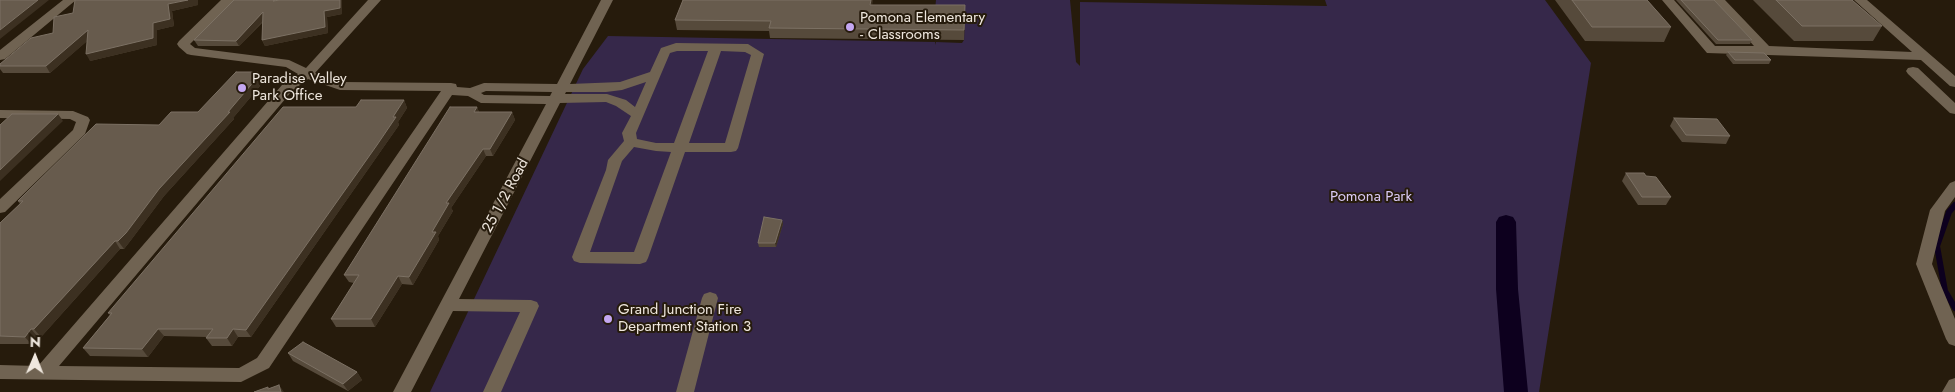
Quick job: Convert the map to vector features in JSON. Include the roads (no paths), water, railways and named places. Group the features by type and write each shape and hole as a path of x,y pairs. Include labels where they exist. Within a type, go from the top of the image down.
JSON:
{"street":[{"path":"0,56 70,0"},
{"path":"0,372 241,375 263,363 451,87 340,86 307,74 289,64 191,50 183,44 228,0"},
{"path":"43,372 286,88 307,74 375,0"},
{"name":"25 1/2 Road","path":"402,392 607,0"},
{"path":"1668,0 1711,50 1765,50 1924,56"},
{"path":"1718,0 1765,50"},
{"path":"1860,0 1955,83"},
{"path":"676,47 748,48 758,54 731,148 656,147 631,141 629,133 665,51 676,47"},
{"path":"631,141 615,160 613,170 580,257 640,258 716,47"},
{"path":"1913,71 1955,110"},
{"path":"448,91 471,92 481,99 559,95 622,86 656,74"},
{"path":"559,95 607,98 621,103 638,115"},
{"path":"0,114 73,115 83,120 80,131 0,208"},
{"path":"1955,186 1938,210 1924,264 1955,339"},
{"path":"685,392 710,298"},
{"path":"448,305 531,306 492,392"},
{"path":"1951,392 1955,385"}],"waterway":[{"path":"1955,205 1949,212 1937,246 1945,291 1955,308"},
{"path":"1506,222 1507,289 1516,392"}],"place":[{"name":"Pomona Elementary - Classrooms","path":"850,27"},
{"name":"Paradise Valley Park Office","path":"242,88"},
{"name":"Grand Junction Fire Department Station 3","path":"608,319"}],"park label":[{"name":"Pomona Park","path":"1371,197"}]}
